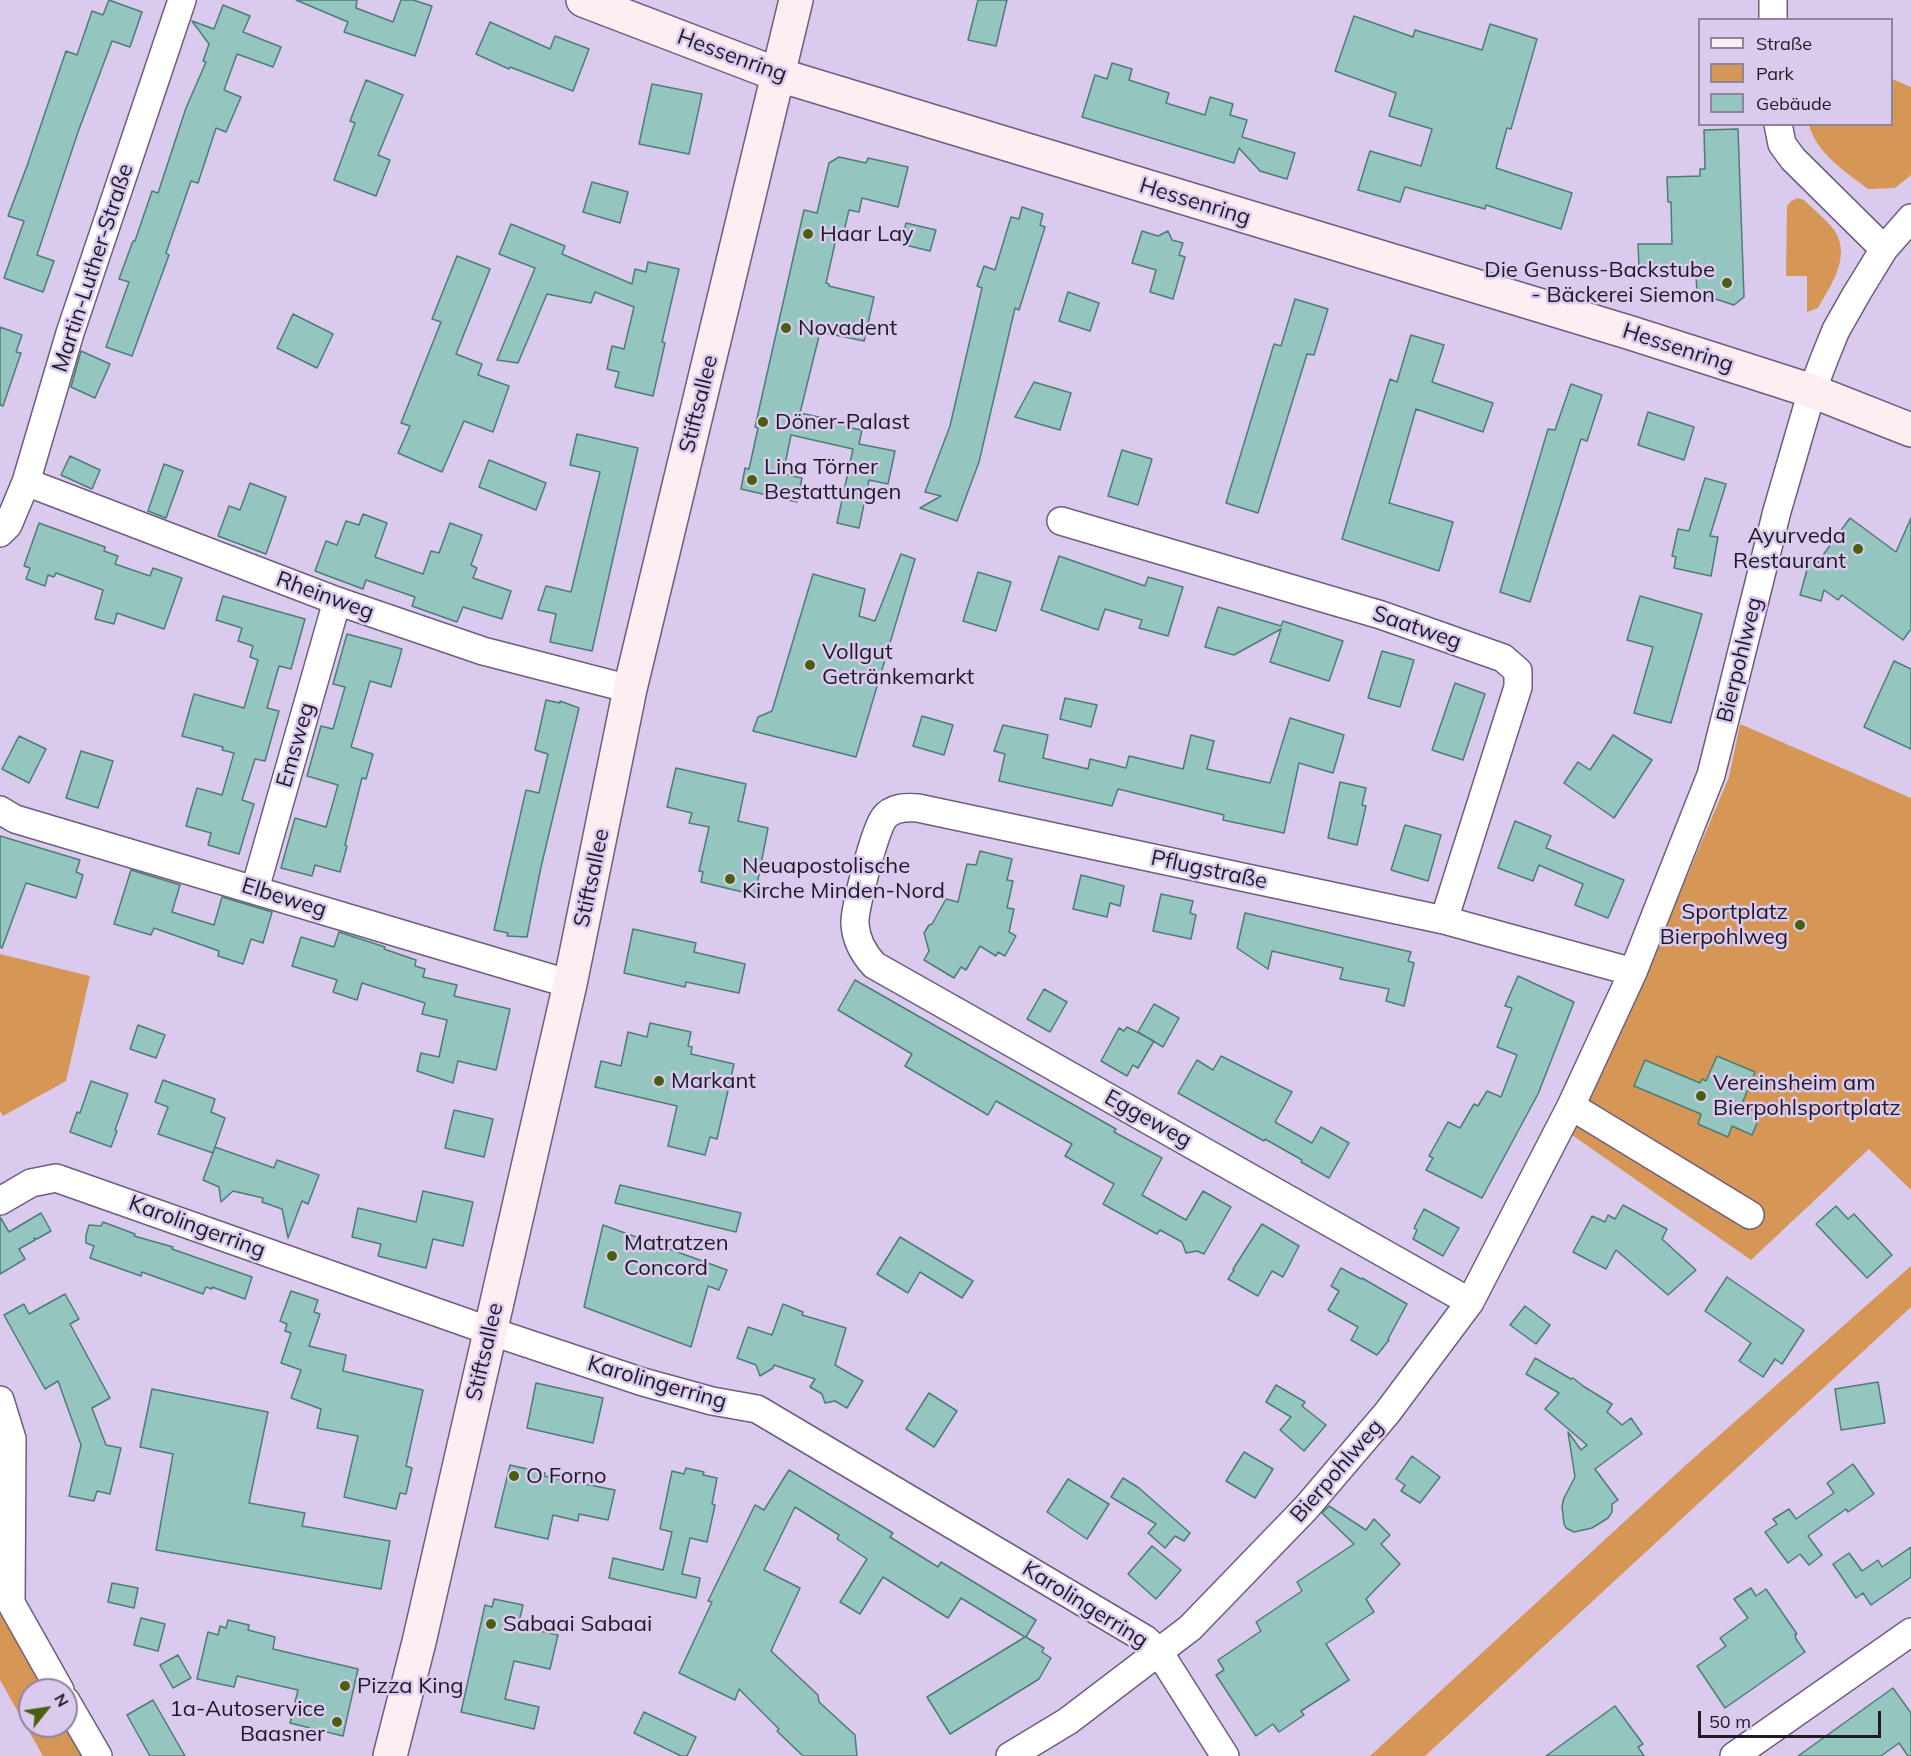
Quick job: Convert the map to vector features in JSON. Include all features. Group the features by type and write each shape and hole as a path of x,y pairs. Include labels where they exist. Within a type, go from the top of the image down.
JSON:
{"main road":[{"name":"Hessenring","path":"583,0 779,75 1631,333 1812,391 1911,430"},
{"name":"Stiftsallee","path":"390,1756 419,1642 570,984 630,689 796,0"}],"street":[{"name":"Martin-Luther-Straße","path":"0,533 8,525 26,482 70,333 182,0"},
{"path":"1773,0 1773,18"},
{"path":"1778,126 1782,144 1792,159 1884,249"},
{"name":"Bierpohlweg","path":"1010,1756 1068,1721 1190,1628 1306,1508 1387,1413 1470,1302 1571,1106 1633,972 1711,775 1777,511 1812,391 1836,330 1884,249 1911,218"},
{"name":"Rheinweg","path":"26,482 337,602 483,651 630,689"},
{"name":"Saatweg","path":"1061,521 1381,615 1503,658 1518,671 1518,687 1444,920"},
{"name":"Emsweg","path":"255,889 337,602"},
{"name":"Pflugstraße","path":"855,914 878,830 884,817 897,809 906,807 1444,920 1633,972"},
{"name":"Elbeweg","path":"0,810 15,819 570,984"},
{"name":"Eggeweg","path":"855,914 858,940 866,957 874,965 1470,1302"},
{"path":"1571,1106 1750,1215"},
{"name":"Karolingerring","path":"0,1201 31,1183 57,1178 490,1331 643,1382 712,1401 757,1409 1145,1638 1159,1652 1225,1756"},
{"path":"0,1400 12,1439 11,1603 53,1678"},
{"path":"1734,1756 1911,1632"},
{"path":"78,1722 98,1756"}],"green space":[{"path":"1893,79 1911,87 1911,175 1895,188 1868,189 1825,153 1809,126 1893,126"},
{"path":"1798,198 1804,200 1831,226 1838,236 1841,247 1838,268 1829,288 1818,308 1807,312 1807,276 1786,276 1787,206"},
{"path":"1740,724 1911,798 1911,1190 1869,1149 1751,1260 1572,1135 1631,1009 1729,777"},
{"path":"0,954 90,976 66,1081 3,1116 0,1111"},
{"path":"1911,1266 1911,1307 1425,1756 1370,1756 1687,1464"},
{"path":"0,1608 39,1678 18,1678 18,1712 0,1680"},
{"path":"33,1738 73,1738 83,1756 43,1756"}],"building":[{"path":"109,0 142,12 130,47 112,41 78,132 37,255 54,261 43,292 4,278 24,221 8,216 66,51 77,55 92,11 103,15"},
{"path":"296,0 357,0 356,8 393,22 401,0 413,0 432,6 415,56 344,32 348,22"},
{"path":"978,0 1007,0 996,46 968,40"},
{"path":"223,5 250,16 243,32 281,47 273,67 237,54 224,90 241,97 226,132 216,128 198,183 191,181 166,253 169,255 132,356 106,347 129,282 119,279 152,191 158,193 186,108 206,62 203,61 209,44 192,21 214,29"},
{"path":"1354,16 1413,37 1415,30 1482,50 1490,24 1537,39 1511,129 1507,128 1496,168 1572,193 1561,229 1486,205 1485,209 1405,187 1400,202 1358,190 1370,151 1421,166 1432,129 1389,116 1396,93 1335,71"},
{"path":"490,22 550,49 555,36 589,49 573,91 510,67 509,69 476,54"},
{"path":"1112,63 1132,69 1129,80 1169,93 1166,103 1205,115 1210,97 1233,104 1230,115 1247,120 1242,137 1295,153 1287,179 1260,171 1239,148 1234,163 1082,117 1095,75 1107,79"},
{"path":"366,80 403,95 378,155 390,160 376,196 334,180 355,123 350,121"},
{"path":"652,84 702,94 689,154 639,144"},
{"path":"1738,129 1744,297 1734,305 1697,293 1696,275 1639,267 1638,244 1672,244 1671,202 1668,202 1667,177 1700,176 1700,169 1705,169 1704,130"},
{"path":"839,157 866,163 868,158 908,167 898,207 862,198 859,212 849,210 844,231 838,230 826,283 829,286 874,297 864,341 820,332 800,413 852,424 851,428 862,430 859,444 895,451 888,484 869,480 859,528 837,523 853,449 791,435 783,474 802,478 797,502 741,489 745,468 749,469 758,428 755,427 804,210 817,213 829,163"},
{"path":"592,182 628,192 620,223 583,212"},
{"path":"1022,207 1043,214 1040,225 1045,227 1019,310 1015,308 979,462 957,521 920,508 941,496 925,492 950,426 982,288 977,286 984,266 995,270 1011,217 1019,219"},
{"path":"906,223 936,230 930,251 901,244"},
{"path":"511,224 565,246 562,254 632,284 635,269 646,272 648,262 679,269 662,342 665,343 653,396 615,387 619,372 607,369 612,346 624,349 634,307 595,292 591,303 547,294 518,363 497,360 535,268 499,254"},
{"path":"1142,231 1158,236 1168,231 1172,240 1183,243 1179,255 1185,257 1173,299 1150,292 1156,270 1132,263"},
{"path":"457,256 490,269 456,354 482,364 478,375 509,386 493,432 464,421 442,472 398,453 410,426 401,423 441,322 432,319"},
{"path":"1068,292 1099,303 1090,331 1059,321"},
{"path":"1295,299 1328,309 1314,355 1307,354 1258,513 1226,503 1274,344 1281,346"},
{"path":"293,314 333,334 317,368 277,348"},
{"path":"0,327 22,335 16,352 21,353 3,406 0,405"},
{"path":"1411,335 1444,345 1432,382 1493,403 1483,432 1416,409 1389,503 1453,522 1439,571 1342,539 1390,379 1397,382"},
{"path":"81,351 110,364 95,398 71,387"},
{"path":"1034,382 1071,393 1060,430 1015,417"},
{"path":"1571,384 1602,395 1587,441 1581,439 1530,602 1500,592 1548,429 1555,430"},
{"path":"1648,412 1694,427 1684,460 1638,445"},
{"path":"577,434 638,448 592,651 550,642 556,614 538,610 546,586 571,592 600,472 570,465"},
{"path":"1122,450 1152,459 1138,505 1108,496"},
{"path":"70,456 100,470 92,489 61,475"},
{"path":"489,460 546,483 536,510 479,487"},
{"path":"164,464 183,471 166,518 148,511"},
{"path":"1705,478 1726,484 1710,536 1718,537 1711,576 1674,568 1676,557 1672,556 1678,529 1689,531"},
{"path":"250,483 286,497 266,554 218,536 229,506 240,510"},
{"path":"363,514 387,523 375,557 423,574 431,551 439,553 450,523 482,535 471,565 477,568 473,578 511,591 502,619 463,607 457,622 412,606 415,597 366,580 363,589 315,571 326,541 337,545 346,521 359,525"},
{"path":"1850,518 1896,552 1911,518 1911,629 1903,640 1842,595 1838,600 1824,590 1821,601 1800,595 1810,559 1818,562"},
{"path":"39,523 105,547 104,551 118,556 115,564 150,576 153,568 182,578 164,629 117,613 114,624 95,619 103,590 56,573 54,577 48,575 45,586 26,579 30,568 24,566"},
{"path":"901,554 915,559 856,757 753,731 758,717 772,711 813,574 865,589 859,616 875,621"},
{"path":"1059,556 1145,586 1148,577 1183,587 1168,636 1139,628 1142,620 1105,609 1098,630 1041,610"},
{"path":"978,572 1011,582 996,631 963,621"},
{"path":"223,596 305,619 291,669 279,666 267,708 279,711 265,761 255,759 242,800 254,804 239,854 208,845 211,833 186,826 197,788 222,795 234,753 222,750 223,747 182,736 194,694 244,708 258,660 250,657 253,646 238,641 242,628 216,620"},
{"path":"1640,596 1702,614 1671,723 1634,713 1653,647 1627,640"},
{"path":"1218,607 1281,626 1283,621 1343,641 1329,681 1270,662 1281,629 1234,655 1205,647"},
{"path":"347,634 402,649 391,687 370,681 351,747 373,754 366,779 362,778 340,872 315,865 312,876 281,868 295,818 326,827 338,785 307,776 321,726 333,729 345,687 333,684"},
{"path":"1382,651 1414,660 1400,707 1368,698"},
{"path":"1894,661 1911,669 1911,749 1864,727"},
{"path":"1455,683 1485,694 1463,760 1432,750"},
{"path":"1065,698 1097,705 1091,727 1060,719"},
{"path":"546,700 560,703 560,701 579,708 541,867 527,937 507,936 508,933 494,930 526,790 539,793 548,754 535,750"},
{"path":"922,716 953,725 944,755 913,746"},
{"path":"1290,718 1344,735 1333,773 1299,763 1284,833 1223,820 1224,815 1118,789 1112,806 999,781 1005,754 994,751 1003,725 1048,735 1043,758 1088,769 1090,759 1126,768 1129,756 1183,769 1191,735 1214,741 1207,769 1270,783"},
{"path":"1613,735 1652,760 1614,818 1564,783 1578,762 1590,770"},
{"path":"19,736 46,749 29,783 2,769"},
{"path":"81,751 113,761 98,808 66,798"},
{"path":"676,768 746,784 738,821 768,828 755,895 701,882 703,872 699,871 709,827 689,823 692,813 667,807"},
{"path":"1340,782 1366,788 1362,805 1366,806 1357,845 1328,838"},
{"path":"1515,821 1551,836 1546,848 1624,880 1608,918 1575,905 1583,884 1539,865 1533,881 1498,868"},
{"path":"1405,825 1441,835 1428,881 1391,870"},
{"path":"0,836 80,860 76,872 83,875 76,898 26,883 2,948 0,947"},
{"path":"980,851 1012,859 1007,880 1013,881 1007,908 1014,909 1009,932 1016,936 1005,956 998,952 996,956 980,946 966,970 961,967 954,978 924,960 929,951 924,933 932,924 946,899 958,902 967,864 976,865"},
{"path":"131,870 180,885 172,912 214,925 222,897 272,912 263,943 251,939 243,964 218,956 219,951 154,928 151,935 114,924"},
{"path":"1081,875 1124,886 1120,906 1110,903 1107,917 1073,909"},
{"path":"1161,894 1193,901 1190,913 1196,915 1191,939 1153,931"},
{"path":"1245,913 1411,952 1408,961 1414,963 1404,1006 1386,1001 1389,989 1340,979 1343,968 1272,951 1268,969 1237,948"},
{"path":"633,929 696,943 694,952 745,964 739,993 686,982 685,987 624,973"},
{"path":"339,932 416,960 415,966 425,969 423,977 457,985 454,996 510,1009 496,1070 458,1061 453,1083 417,1071 421,1053 439,1057 447,1020 422,1014 425,1003 362,983 357,1000 333,992 337,980 292,966 301,937 334,947"},
{"path":"1518,976 1574,1002 1538,1094 1482,1198 1426,1170 1433,1158 1429,1156 1448,1122 1460,1128 1474,1104 1478,1106 1487,1091 1501,1097 1517,1055 1497,1047 1512,1008 1505,1006"},
{"path":"855,980 1116,1129 1114,1132 1162,1158 1142,1195 1186,1220 1203,1191 1231,1207 1204,1254 1197,1251 1186,1253 1182,1242 1160,1230 1157,1234 1103,1204 1114,1184 1065,1156 1072,1144 996,1101 988,1115 905,1066 912,1054 838,1010"},
{"path":"1044,989 1067,1002 1050,1032 1027,1019"},
{"path":"1154,1004 1179,1018 1163,1047 1138,1032"},
{"path":"650,1023 691,1032 688,1046 692,1047 691,1054 734,1064 717,1139 710,1137 705,1155 668,1146 677,1106 595,1087 601,1061 621,1066 628,1032 647,1037"},
{"path":"138,1025 165,1035 156,1058 130,1049"},
{"path":"1127,1027 1154,1041 1138,1068 1133,1065 1127,1076 1101,1061 1119,1028 1124,1031"},
{"path":"1221,1056 1292,1092 1275,1122 1312,1143 1321,1127 1349,1143 1329,1178 1265,1139 1264,1141 1178,1093 1197,1060 1213,1070"},
{"name":"Vereinsheim am Bierpohlsportplatz","path":"1717,1056 1755,1072 1741,1106 1761,1114 1752,1135 1732,1126 1728,1137 1698,1124 1701,1114 1634,1086 1645,1060 1700,1083 1702,1079 1706,1081"},
{"path":"163,1080 215,1099 211,1112 225,1118 213,1153 158,1134 168,1107 155,1102"},
{"path":"91,1081 128,1094 111,1147 70,1132 77,1112 80,1113"},
{"path":"454,1110 493,1119 484,1157 445,1148"},
{"path":"215,1147 274,1168 277,1160 319,1175 308,1204 302,1201 288,1238 282,1209 262,1202 263,1198 233,1191 221,1202 219,1187 203,1180"},
{"path":"620,1185 741,1213 736,1232 615,1203"},
{"path":"423,1191 473,1202 463,1246 433,1239 426,1268 378,1256 381,1244 352,1237 358,1208 416,1222"},
{"path":"1623,1205 1667,1229 1662,1239 1696,1270 1668,1295 1616,1250 1606,1269 1573,1252 1592,1216 1605,1222 1608,1215 1615,1219"},
{"path":"1836,1206 1848,1219 1854,1214 1892,1255 1867,1278 1816,1224"},
{"path":"1424,1209 1459,1228 1443,1256 1413,1239 1417,1230 1414,1228"},
{"path":"41,1213 51,1231 37,1239 34,1238 35,1240 19,1249 25,1259 0,1274 0,1217 9,1232"},
{"path":"103,1222 135,1234 134,1236 173,1247 172,1249 252,1277 245,1299 212,1287 212,1289 206,1287 203,1294 142,1272 141,1276 90,1258 94,1246 86,1243 89,1225 101,1226"},
{"path":"1262,1224 1299,1246 1283,1277 1272,1271 1258,1296 1228,1279"},
{"path":"603,1225 727,1270 719,1290 708,1286 691,1347 584,1307"},
{"path":"900,1237 973,1281 962,1298 920,1272 908,1293 877,1274"},
{"path":"1341,1268 1407,1304 1389,1340 1377,1355 1351,1340 1358,1327 1328,1310 1339,1291 1331,1286"},
{"path":"1727,1277 1804,1330 1782,1364 1775,1359 1763,1377 1739,1361 1751,1343 1705,1311"},
{"path":"291,1291 318,1300 314,1312 320,1314 309,1346 346,1355 343,1371 423,1390 406,1466 412,1468 406,1494 400,1493 396,1509 344,1497 358,1436 317,1428 321,1409 291,1398 301,1370 281,1363 291,1333 285,1331 287,1324 280,1321"},
{"path":"65,1294 79,1319 70,1324 110,1398 92,1408 106,1445 121,1448 110,1494 97,1491 94,1501 69,1496 81,1445 58,1381 45,1389 4,1315 24,1304 29,1314"},
{"path":"783,1304 803,1312 802,1315 846,1328 835,1365 863,1381 847,1408 835,1401 825,1403 822,1394 810,1387 815,1379 774,1365 760,1376 756,1365 737,1358 748,1327 772,1335"},
{"path":"1525,1306 1550,1325 1536,1344 1510,1325"},
{"path":"1535,1358 1571,1379 1573,1378 1612,1404 1607,1412 1622,1425 1631,1418 1642,1434 1595,1469 1618,1500 1612,1504 1612,1512 1608,1518 1592,1528 1574,1532 1566,1528 1564,1524 1562,1506 1575,1477 1568,1432 1581,1450 1587,1445 1545,1409 1559,1393 1526,1374"},
{"path":"1878,1382 1885,1423 1841,1430 1835,1389"},
{"path":"536,1383 603,1398 593,1443 527,1428"},
{"path":"1276,1385 1305,1402 1302,1406 1326,1425 1304,1451 1280,1430 1291,1417 1266,1402"},
{"path":"152,1389 268,1412 249,1503 305,1513 302,1526 390,1541 381,1589 156,1550 173,1454 140,1447"},
{"path":"929,1393 957,1411 934,1447 906,1429"},
{"path":"1244,1452 1273,1469 1255,1498 1226,1481"},
{"path":"1412,1456 1440,1477 1420,1503 1401,1491 1405,1485 1396,1479"},
{"path":"1853,1464 1874,1494 1848,1512 1846,1509 1808,1536 1822,1555 1809,1565 1800,1554 1788,1563 1765,1532 1777,1524 1773,1519 1789,1509 1796,1519 1834,1493 1827,1483"},
{"path":"510,1465 545,1473 544,1476 615,1490 608,1520 579,1514 578,1521 553,1515 548,1539 495,1527"},
{"path":"686,1468 717,1478 712,1504 715,1505 707,1542 690,1538 682,1574 700,1578 696,1598 609,1578 613,1558 663,1570 672,1532 660,1529 672,1471 684,1474"},
{"path":"789,1470 893,1533 890,1537 938,1567 941,1562 1036,1620 1026,1637 1044,1648 1042,1652 1051,1658 1039,1679 950,1734 927,1697 1025,1637 961,1598 948,1618 883,1577 860,1614 840,1602 867,1559 837,1539 839,1535 795,1507 764,1570 800,1588 771,1651 818,1695 819,1702 855,1735 857,1756 803,1756 739,1689 735,1700 679,1673 712,1602 708,1601 755,1505 764,1510"},
{"path":"1123,1478 1139,1488 1190,1533 1184,1541 1175,1536 1165,1548 1148,1533 1156,1524 1111,1497"},
{"path":"1068,1479 1109,1504 1087,1539 1047,1512"},
{"path":"1329,1506 1366,1530 1374,1519 1390,1535 1381,1544 1400,1564 1366,1599 1374,1612 1326,1644 1349,1680 1301,1711 1304,1715 1279,1732 1273,1724 1256,1736 1216,1675 1224,1670 1218,1660 1261,1631 1256,1622 1302,1591 1297,1582 1354,1544 1322,1513"},
{"path":"1152,1546 1181,1570 1156,1599 1128,1574"},
{"path":"1911,1547 1911,1577 1871,1605 1863,1593 1856,1598 1833,1564 1849,1553 1862,1571 1878,1560 1882,1567"},
{"path":"112,1583 138,1588 134,1608 108,1602"},
{"path":"1751,1588 1756,1596 1766,1589 1797,1634 1796,1639 1805,1652 1725,1708 1697,1666 1726,1646 1720,1638 1748,1618 1734,1599"},
{"path":"494,1599 523,1605 518,1626 558,1635 550,1669 514,1661 505,1699 539,1707 534,1729 461,1712 485,1605 492,1607"},
{"path":"141,1618 165,1624 158,1651 134,1645"},
{"path":"228,1620 249,1625 248,1630 275,1637 273,1649 358,1669 343,1736 290,1723 298,1690 237,1676 234,1687 197,1679 208,1632 218,1635 220,1626 226,1628"},
{"path":"178,1655 191,1678 173,1688 160,1665"},
{"path":"1893,1688 1911,1713 1911,1756 1908,1756 1899,1743 1881,1756 1798,1756"},
{"path":"153,1700 185,1756 150,1756 127,1715"},
{"path":"1615,1706 1643,1744 1638,1747 1644,1756 1546,1756"},
{"path":"644,1712 696,1737 687,1756 681,1756 634,1733"}],"place":[{"name":"Haar Lay","path":"808,234"},
{"name":"Die Genuss-Backstube - Bäckerei Siemon","path":"1727,283"},
{"name":"Novadent","path":"786,328"},
{"name":"Döner-Palast","path":"763,422"},
{"name":"Lina Törner Bestattungen","path":"752,480"},
{"name":"Ayurveda Restaurant","path":"1858,549"},
{"name":"Vollgut Getränkemarkt","path":"810,665"},
{"name":"Neuapostolische Kirche Minden-Nord","path":"730,879"},
{"name":"Sportplatz Bierpohlweg","path":"1800,925"},
{"name":"Markant","path":"659,1081"},
{"name":"Vereinsheim am Bierpohlsportplatz","path":"1701,1096"},
{"name":"Matratzen Concord","path":"612,1256"},
{"name":"O Forno","path":"514,1476"},
{"name":"Sabaai Sabaai","path":"491,1624"},
{"name":"Pizza King","path":"345,1686"},
{"name":"1a-Autoservice Baasner","path":"337,1722"}]}
